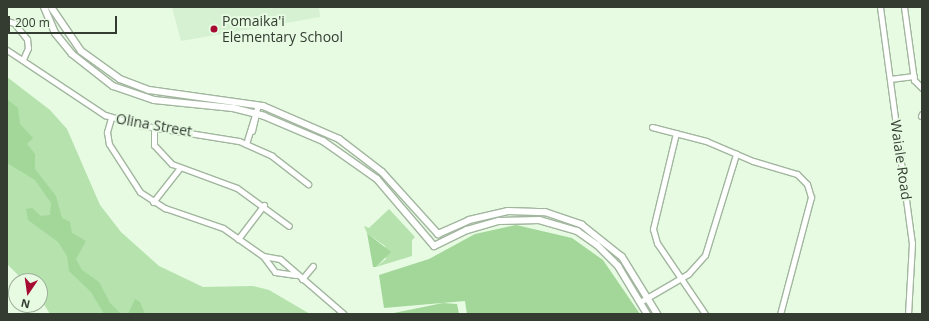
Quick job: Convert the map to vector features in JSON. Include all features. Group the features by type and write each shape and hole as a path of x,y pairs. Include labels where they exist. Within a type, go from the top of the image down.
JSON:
{"main road":[{"path":"44,7 62,43 84,66 113,86 154,100 256,114 295,127 351,158 398,202 434,246 467,230 499,220 526,219 557,224 598,245 624,273 647,314"},
{"path":"51,7 81,51 120,79 165,93 220,97 258,105 315,126 362,154 438,234 469,220 499,212 535,211 559,216 582,224 605,240 626,263 657,314"}],"street":[{"name":"Waiale Road","path":"880,7 912,243 908,314"},
{"path":"904,7 914,76 922,88"},
{"path":"7,21 14,23 27,39 28,48 23,59"},
{"name":"Olina Street","path":"7,50 23,59 87,106 111,118 154,127 247,142 272,156 308,184"},
{"path":"890,79 914,76"},
{"path":"247,142 258,105"},
{"path":"111,118 107,137 110,147 136,186 153,202 210,222 263,256 275,272 296,274"},
{"path":"154,127 156,149 179,169 237,188 264,205 289,226"},
{"path":"652,127 676,133 797,174 809,188 811,197 780,314"},
{"path":"676,133 653,229 657,243 683,276 705,314"},
{"path":"640,302 683,276 707,250 736,154"},
{"path":"153,202 179,169"},
{"path":"238,239 264,205"},
{"path":"263,256 280,259 344,314"},
{"path":"302,279 313,266"}],"shaded area":[{"name":"Pomaika'i Elementary School","path":"172,7 319,7 320,17 181,41"}],"green space":[{"path":"7,77 50,110 67,129 100,205 121,232 159,266 203,287 253,286 269,290 310,314 50,314 48,311 48,273 16,273 7,264"},
{"path":"7,99 18,108 20,124 33,138 27,144 35,154 35,169 56,196 62,218 70,222 72,233 86,241 76,259 82,270 99,282 110,303 121,314 104,314 91,292 69,271 67,256 58,242 28,220 26,209 32,208 41,216 50,215 51,203 35,180 7,163"},
{"path":"389,209 415,237 412,240 412,256 376,267 386,259 385,246 367,233 364,226 369,228"},
{"path":"516,225 572,238 603,260 640,314 467,314 465,301 384,308 379,275 429,259 475,234"},
{"path":"367,233 391,252 376,267 373,267"},
{"path":"135,299 140,302 145,314 128,314"},
{"path":"443,303 457,304 459,314 389,314"}],"place":[{"name":"Pomaika'i Elementary School","path":"214,29"}]}
